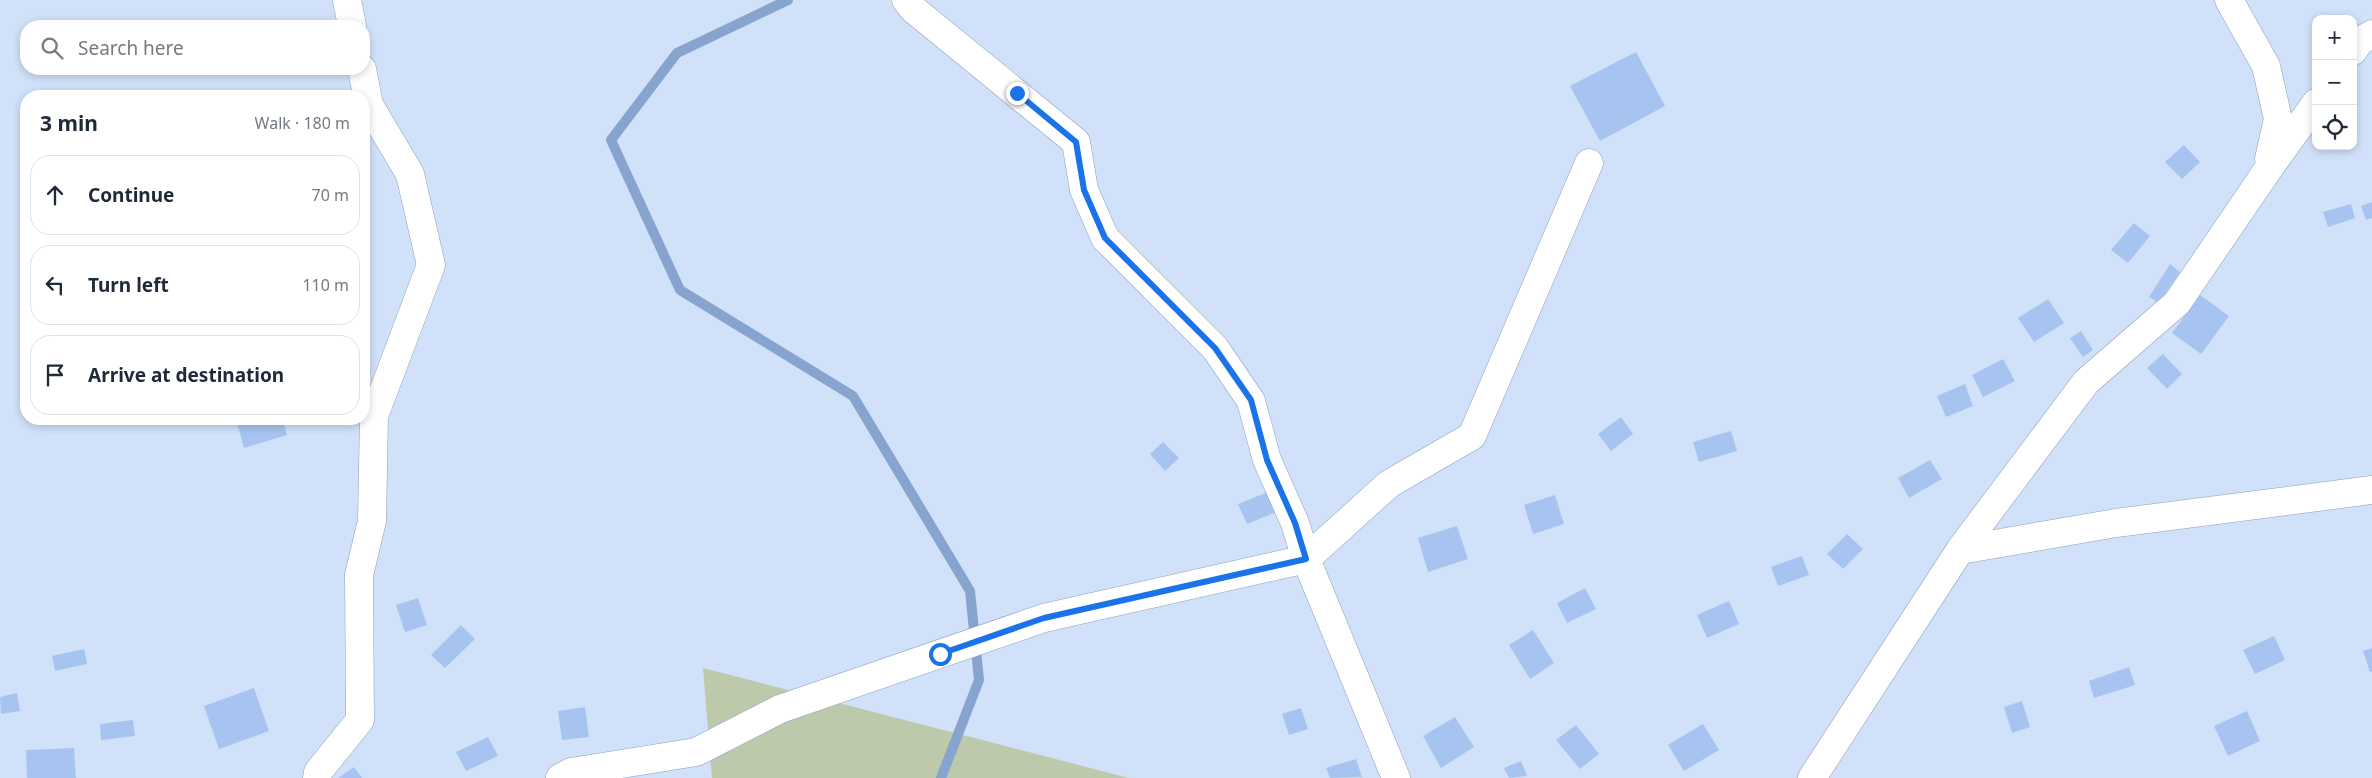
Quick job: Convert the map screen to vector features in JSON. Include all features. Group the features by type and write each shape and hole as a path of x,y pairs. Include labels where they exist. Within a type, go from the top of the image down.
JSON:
{"street":[{"path":"347,0 351,20"},
{"path":"906,0 913,8 1076,142 1084,190 1105,238 1215,348 1251,400 1267,460 1295,523 1306,559 1396,778"},
{"path":"2229,0 2266,66 2278,119 2267,171"},
{"path":"2357,46 2372,34"},
{"path":"363,75 367,90"},
{"path":"317,778 318,772 360,720 359,575 372,521 374,416 431,265 410,174 370,105"},
{"path":"1812,778 1960,550 2086,382 2177,304 2267,171 2315,105"},
{"path":"560,778 571,772 696,752 780,709 1044,618 1306,559 1389,484 1472,436 1589,163"},
{"path":"1960,550 2116,523 2372,490"}],"green space":[{"path":"703,668 1129,778 712,778"}],"building":[{"path":"1636,52 1665,106 1600,141 1570,86"},
{"path":"2184,145 2200,162 2182,179 2165,162"},
{"path":"2372,202 2372,218 2366,220 2361,206"},
{"path":"2351,204 2355,218 2328,227 2323,212"},
{"path":"2134,223 2150,236 2128,263 2111,250"},
{"path":"2170,264 2180,272 2159,303 2149,297"},
{"path":"2200,295 2229,316 2201,354 2172,333"},
{"path":"2048,299 2064,323 2034,342 2018,318"},
{"path":"2081,331 2093,350 2083,357 2070,338"},
{"path":"2163,354 2182,374 2167,389 2147,368"},
{"path":"2003,359 2015,381 1983,397 1972,375"},
{"path":"1965,384 1973,406 1946,417 1937,396"},
{"path":"1621,417 1633,434 1611,451 1598,434"},
{"path":"238,425 284,425 287,435 244,448"},
{"path":"1731,431 1737,451 1699,462 1693,442"},
{"path":"1163,442 1179,458 1165,471 1150,454"},
{"path":"1930,460 1942,479 1909,498 1898,478"},
{"path":"1268,492 1276,512 1247,524 1238,504"},
{"path":"1555,495 1564,524 1533,534 1524,505"},
{"path":"1457,526 1468,559 1428,572 1418,538"},
{"path":"1847,534 1863,549 1843,569 1827,554"},
{"path":"1802,556 1809,575 1778,586 1771,567"},
{"path":"1585,588 1596,609 1567,623 1557,603"},
{"path":"418,598 427,625 405,632 396,605"},
{"path":"1729,601 1739,624 1707,638 1697,615"},
{"path":"461,625 475,639 445,668 431,655"},
{"path":"1533,630 1554,663 1530,679 1509,645"},
{"path":"2274,636 2285,660 2255,674 2243,650"},
{"path":"2372,648 2372,671 2370,672 2363,651"},
{"path":"84,649 87,664 55,671 52,656"},
{"path":"2129,667 2135,685 2094,698 2089,681"},
{"path":"254,688 269,731 219,749 204,706"},
{"path":"17,693 20,711 1,714 0,697"},
{"path":"2022,701 2030,727 2012,733 2004,707"},
{"path":"585,707 589,737 562,740 558,711"},
{"path":"1301,708 1308,729 1289,735 1282,714"},
{"path":"2247,711 2260,741 2228,756 2214,726"},
{"path":"1455,717 1474,747 1441,768 1423,736"},
{"path":"133,720 135,736 101,740 100,724"},
{"path":"1703,724 1719,750 1684,771 1668,745"},
{"path":"1576,725 1599,754 1580,769 1556,740"},
{"path":"488,737 498,756 466,771 456,752"},
{"path":"74,748 76,778 27,778 26,750"},
{"path":"1356,759 1362,777 1330,778 1326,768"},
{"path":"1521,761 1527,776 1509,778 1504,768"},
{"path":"354,767 362,778 338,778"}],"waterway":[{"path":"788,0 677,53 611,140 680,290 853,396 970,591 979,680 941,778"}],"route":[{"path":"940,654 1044,618 1306,559 1295,523 1267,460 1251,400 1215,348 1105,238 1084,190 1076,142 1017,93"}]}
